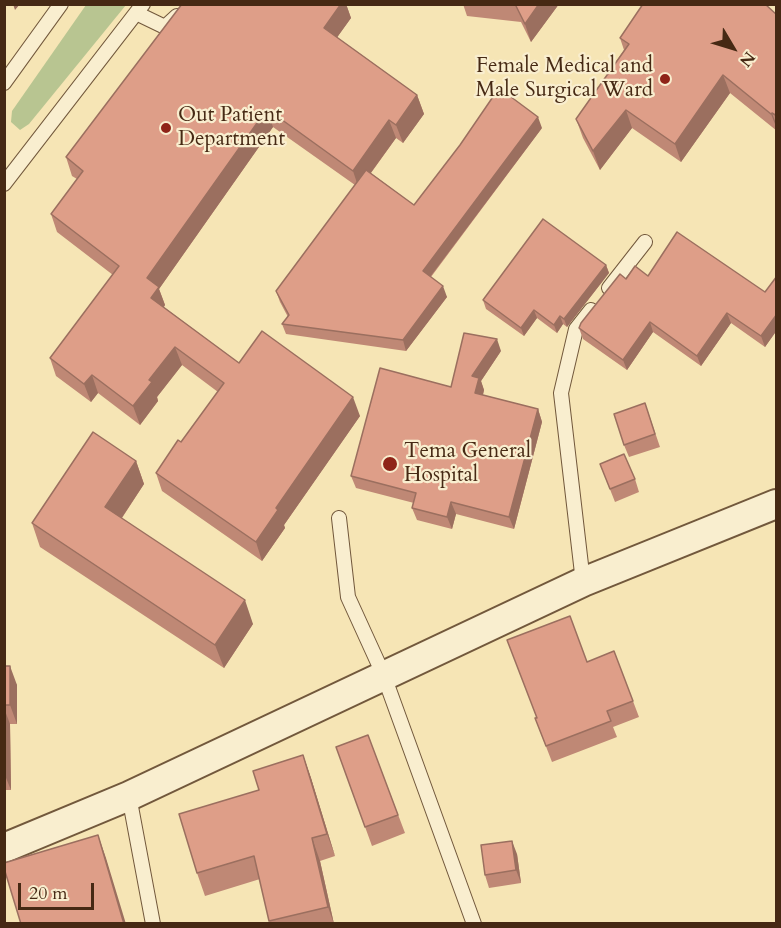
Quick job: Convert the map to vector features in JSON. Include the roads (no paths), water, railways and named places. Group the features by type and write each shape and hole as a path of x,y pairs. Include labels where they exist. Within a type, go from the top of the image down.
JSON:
{"street":[{"path":"4,848 129,795 584,582 777,504"}],"lane":[{"path":"4,82 61,4"},
{"path":"4,184 139,9 165,27 188,5"},
{"path":"584,582 561,393 576,329 645,243"},
{"path":"339,518 348,597 384,676 474,924"},
{"path":"129,795 153,924"}],"place":[{"name":"Female Medical and Male Surgical Ward","path":"665,79"},
{"name":"Out Patient Department","path":"166,128"},
{"name":"Tema General Hospital","path":"390,464"}]}
